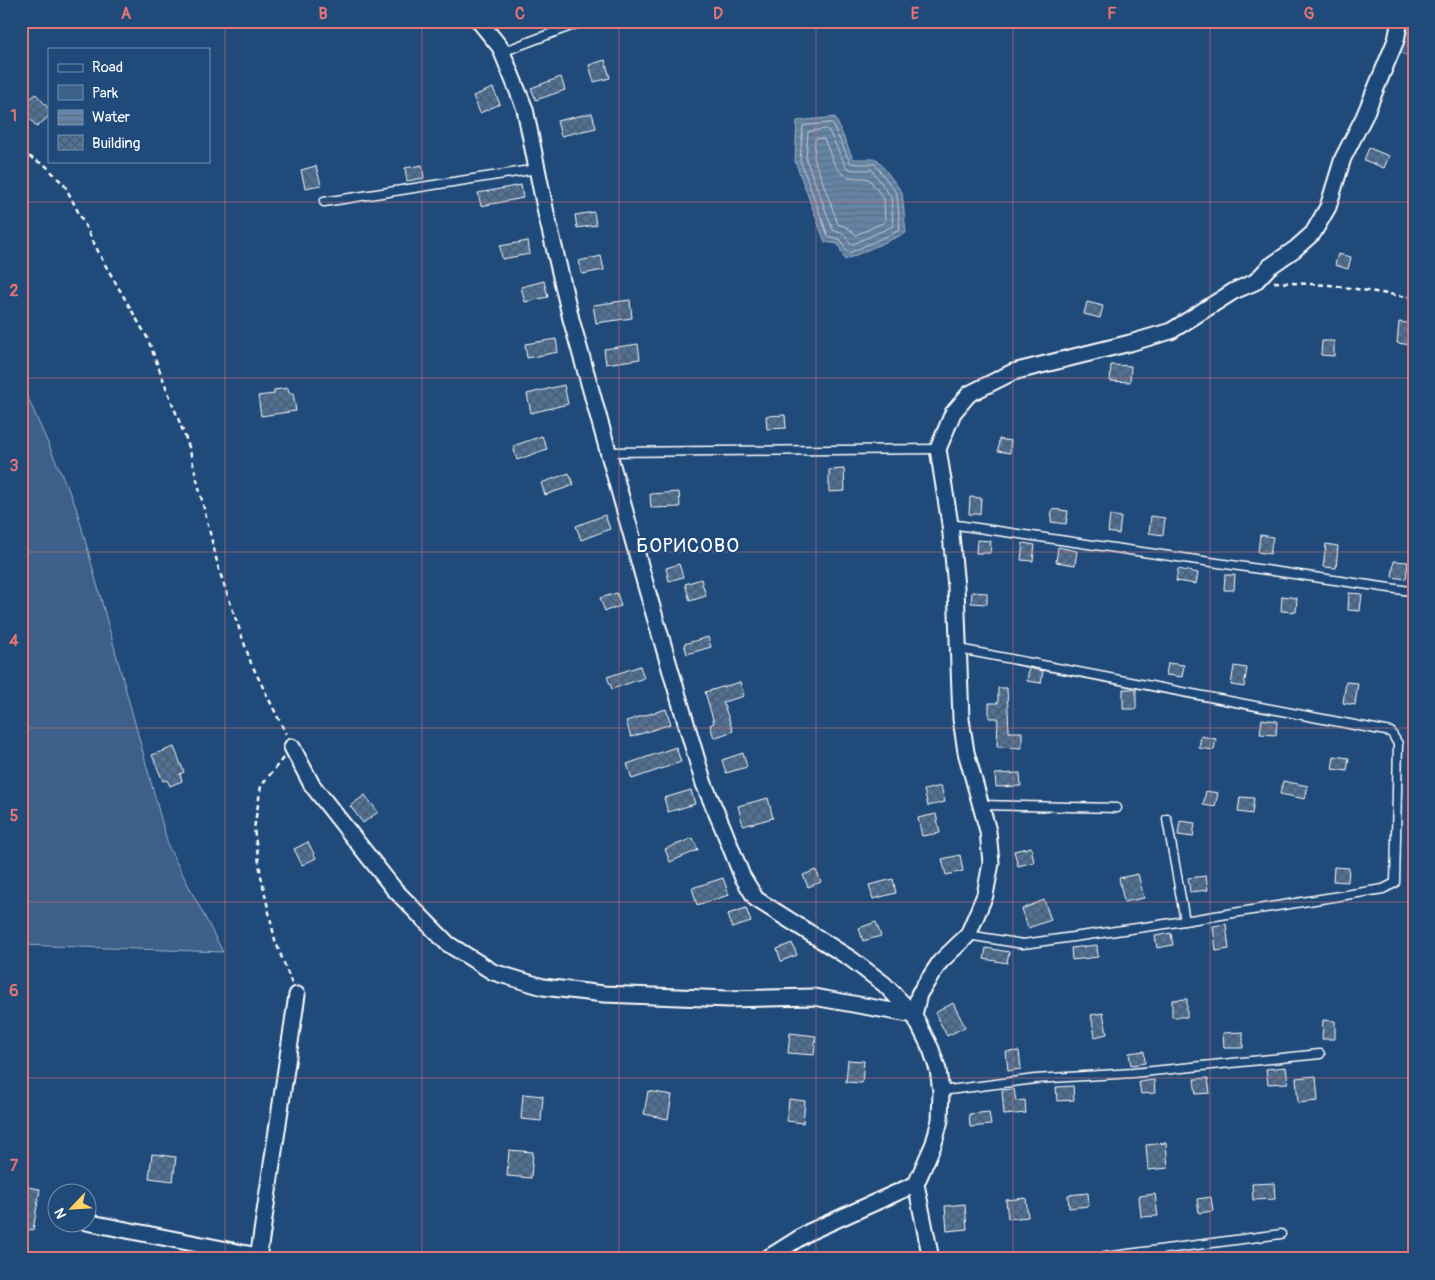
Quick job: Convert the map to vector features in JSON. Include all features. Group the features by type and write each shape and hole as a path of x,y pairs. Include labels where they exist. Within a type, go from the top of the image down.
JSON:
{"street":[{"path":"479,21 500,47 524,109 571,320 608,452 704,784 742,876 756,899 851,959 884,984 914,1015 933,1056 938,1070 941,1091 940,1120 934,1143 916,1184 931,1259"},
{"path":"914,1015 919,994 940,962 968,935 985,895 991,863 988,832 966,752 961,719 959,649 950,524 938,449 952,413 969,394 1013,372 1130,344 1170,331 1234,291 1255,282 1269,267 1295,249 1313,233 1328,207 1343,158 1364,117 1396,40 1400,21"},
{"path":"292,746 312,785 394,889 448,944 493,972 543,987 595,993 728,999 814,997 914,1015"},
{"path":"98,1224 258,1257 297,995"},
{"path":"766,1259 809,1232 916,1184"}],"lane":[{"path":"502,52 584,21"},
{"path":"324,202 537,169"},
{"path":"608,452 938,449"},
{"path":"950,524 1410,591"},
{"path":"959,649 1391,732 1398,744 1395,883 1383,889 1185,921 1023,944 968,935"},
{"path":"981,805 1117,808"},
{"path":"1167,820 1185,921"},
{"path":"941,1091 1035,1080 1133,1073 1320,1054"},
{"path":"1090,1259 1281,1234"}],"path":[{"path":"21,152 46,166 65,186 103,261 147,337 189,447 219,570 251,663 292,746 261,786 254,829 261,876 275,940 297,995"},
{"path":"1255,282 1330,285 1414,298"}],"green space":[{"path":"1408,21 1414,21 1414,59 1399,52"},
{"path":"21,382 76,507 169,848 223,952 21,945"}],"water":[{"path":"835,117 853,159 877,159 902,192 906,233 845,260 838,244 825,242 795,161 797,121"}],"building":[{"path":"605,60 610,78 594,82 589,65"},
{"path":"561,77 565,90 536,100 531,88"},
{"path":"493,88 500,104 480,113 473,96"},
{"path":"36,94 48,108 48,117 37,127 21,109 21,106"},
{"path":"592,113 596,128 561,136 557,121"},
{"path":"1369,148 1389,156 1384,168 1364,160"},
{"path":"422,165 424,178 407,181 405,168"},
{"path":"316,166 321,185 305,188 301,170"},
{"path":"521,185 523,198 481,206 478,193"},
{"path":"594,212 596,225 577,228 575,215"},
{"path":"528,241 530,254 502,259 500,246"},
{"path":"1338,254 1351,257 1348,269 1335,265"},
{"path":"601,256 604,270 582,274 579,261"},
{"path":"544,281 548,297 525,302 521,287"},
{"path":"630,300 632,318 596,323 593,305"},
{"path":"1087,302 1103,306 1100,318 1084,314"},
{"path":"1399,322 1414,324 1412,345 1397,343"},
{"path":"556,339 558,352 527,358 525,344"},
{"path":"1322,341 1334,341 1334,356 1321,355"},
{"path":"638,344 640,359 606,364 604,349"},
{"path":"1111,365 1131,366 1130,382 1110,381"},
{"path":"564,385 568,404 531,413 527,394"},
{"path":"288,388 289,393 293,393 296,411 261,416 258,396 274,394 274,390"},
{"path":"785,415 786,428 767,429 766,416"},
{"path":"542,436 547,449 517,460 513,446"},
{"path":"999,439 1011,441 1010,453 998,451"},
{"path":"844,469 845,491 829,492 829,470"},
{"path":"569,473 574,485 545,495 541,483"},
{"path":"679,492 680,507 651,508 650,494"},
{"path":"970,497 981,498 980,514 969,514"},
{"path":"1052,509 1068,511 1066,524 1051,522"},
{"path":"605,515 610,529 581,540 576,526"},
{"path":"1110,515 1121,517 1119,534 1108,532"},
{"path":"1151,516 1165,518 1163,535 1149,533"},
{"path":"1260,535 1273,537 1270,554 1258,552"},
{"path":"977,540 991,541 990,553 976,553"},
{"path":"1023,543 1035,545 1033,561 1021,560"},
{"path":"1326,544 1338,546 1336,568 1323,567"},
{"path":"1058,547 1077,551 1075,565 1056,562"},
{"path":"1394,561 1408,562 1406,579 1392,577"},
{"path":"679,564 683,577 669,581 666,568"},
{"path":"1178,569 1198,573 1196,584 1176,581"},
{"path":"1225,575 1235,575 1234,590 1224,590"},
{"path":"701,579 706,596 690,601 685,584"},
{"path":"972,592 987,593 987,604 971,603"},
{"path":"617,593 621,606 605,611 600,598"},
{"path":"1349,593 1362,594 1360,611 1348,610"},
{"path":"1282,596 1297,598 1296,612 1281,611"},
{"path":"708,637 711,647 687,654 684,644"},
{"path":"1168,663 1184,665 1182,677 1166,675"},
{"path":"640,666 644,678 612,689 607,677"},
{"path":"1234,666 1247,668 1244,687 1231,685"},
{"path":"1029,668 1043,671 1041,683 1027,681"},
{"path":"740,682 744,696 723,702 733,731 714,738 710,725 714,723 705,692"},
{"path":"1346,682 1358,683 1355,705 1343,703"},
{"path":"998,688 1007,688 1009,732 1022,732 1022,748 997,747 998,718 989,718 989,703 998,703"},
{"path":"1123,689 1136,689 1136,709 1123,709"},
{"path":"666,709 671,724 631,737 626,721"},
{"path":"1262,719 1277,721 1276,735 1260,734"},
{"path":"1201,736 1216,739 1214,750 1199,748"},
{"path":"174,747 184,772 180,774 182,781 170,786 167,780 163,781 152,755"},
{"path":"676,747 681,762 632,779 627,764"},
{"path":"743,753 747,767 726,773 722,760"},
{"path":"1334,756 1349,758 1347,771 1332,769"},
{"path":"1020,773 1021,786 996,787 995,774"},
{"path":"1283,781 1308,786 1305,799 1280,794"},
{"path":"941,786 945,802 928,806 924,790"},
{"path":"691,790 695,804 668,812 664,798"},
{"path":"1206,791 1218,793 1215,807 1203,805"},
{"path":"365,795 378,812 363,823 350,806"},
{"path":"1240,797 1254,798 1252,814 1238,812"},
{"path":"768,798 773,818 743,826 738,806"},
{"path":"936,814 940,833 922,836 918,818"},
{"path":"1180,821 1195,823 1193,837 1178,835"},
{"path":"693,838 698,850 670,862 665,849"},
{"path":"308,842 316,858 302,865 294,849"},
{"path":"1031,847 1034,862 1018,866 1014,851"},
{"path":"960,855 963,871 946,875 942,859"},
{"path":"1334,867 1349,868 1348,882 1333,881"},
{"path":"816,870 821,882 808,887 803,875"},
{"path":"1138,874 1144,898 1124,902 1119,878"},
{"path":"1206,876 1208,890 1190,892 1188,878"},
{"path":"723,878 729,895 697,905 692,888"},
{"path":"893,879 896,893 873,899 869,885"},
{"path":"1044,900 1051,920 1028,928 1022,909"},
{"path":"746,908 751,922 732,928 728,914"},
{"path":"876,922 881,936 863,941 859,928"},
{"path":"1226,924 1229,949 1216,951 1213,926"},
{"path":"1171,933 1173,945 1157,948 1155,936"},
{"path":"792,943 797,955 781,961 777,949"},
{"path":"1097,945 1098,957 1072,960 1071,948"},
{"path":"986,948 1009,952 1007,963 984,959"},
{"path":"1187,999 1187,1017 1172,1017 1172,1000"},
{"path":"953,1003 965,1027 947,1036 935,1013"},
{"path":"1103,1013 1107,1034 1095,1037 1091,1015"},
{"path":"1323,1020 1335,1021 1335,1039 1322,1039"},
{"path":"1243,1032 1243,1048 1224,1048 1223,1033"},
{"path":"790,1033 816,1036 814,1055 788,1053"},
{"path":"1019,1051 1021,1069 1008,1071 1006,1052"},
{"path":"1144,1051 1145,1063 1131,1065 1129,1053"},
{"path":"848,1060 864,1061 862,1083 846,1082"},
{"path":"1286,1067 1288,1083 1268,1084 1266,1069"},
{"path":"1316,1076 1318,1101 1298,1103 1296,1078"},
{"path":"1208,1078 1210,1093 1196,1094 1194,1079"},
{"path":"1154,1080 1155,1093 1141,1094 1139,1082"},
{"path":"1073,1086 1074,1100 1057,1101 1056,1087"},
{"path":"1014,1089 1016,1101 1025,1100 1026,1113 1004,1115 1002,1090"},
{"path":"648,1091 672,1095 668,1119 644,1114"},
{"path":"523,1094 543,1096 541,1121 521,1119"},
{"path":"789,1099 805,1101 803,1123 787,1121"},
{"path":"989,1112 991,1125 970,1127 969,1114"},
{"path":"1166,1143 1168,1168 1148,1170 1146,1145"},
{"path":"509,1150 533,1152 531,1178 507,1176"},
{"path":"152,1154 176,1157 173,1181 149,1178"},
{"path":"1274,1183 1275,1199 1253,1200 1252,1184"},
{"path":"21,1186 40,1189 33,1230 21,1228"},
{"path":"1088,1193 1089,1206 1069,1208 1068,1195"},
{"path":"1155,1194 1158,1216 1141,1217 1139,1196"},
{"path":"1211,1197 1213,1211 1199,1213 1197,1199"},
{"path":"1026,1198 1028,1217 1008,1219 1006,1200"},
{"path":"965,1204 967,1229 947,1231 945,1206"}],"district":[{"name":"БОРИСОВО","path":"688,545"}]}
